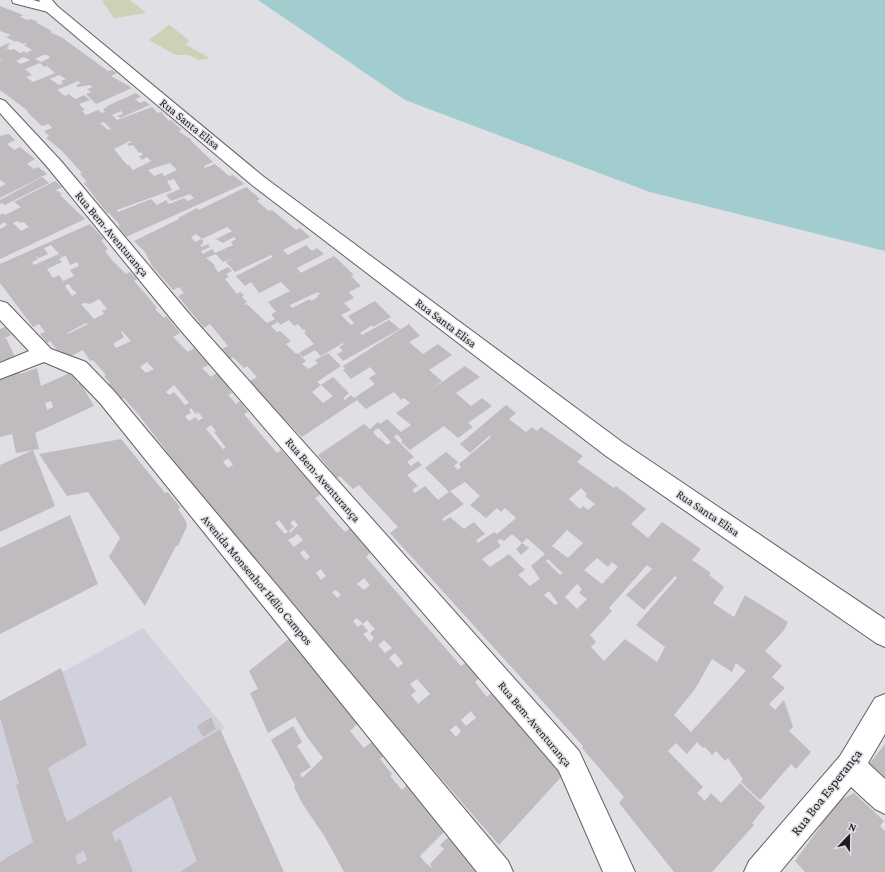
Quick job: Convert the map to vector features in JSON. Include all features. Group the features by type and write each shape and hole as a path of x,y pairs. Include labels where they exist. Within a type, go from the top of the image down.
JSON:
{"street":[{"name":"Rua Santa Elisa","path":"18,0 48,5 258,181 614,449 885,634"},
{"name":"Rua Bem-Aventurança","path":"0,104 55,165 184,321 569,761 619,872"},
{"name":"Avenida Monsenhor Hélio Campos","path":"0,308 44,354 79,368 107,397 497,872"},
{"path":"0,371 44,354"},
{"name":"Rua Boa Esperança","path":"768,869 850,766 885,708"},
{"path":"850,766 885,799"}],"shaded area":[{"path":"143,628 225,728 217,733 280,872 0,872 0,706"}],"green space":[{"path":"130,0 146,13 114,18 102,1"},
{"path":"169,25 189,40 186,45 210,58 199,60 189,55 176,55 149,40"}],"water":[{"path":"258,0 885,0 885,251 650,192 405,100"}],"building":[{"path":"0,6 23,15 20,17 27,20 31,19 38,22 37,23 52,31 50,32 65,39 108,71 112,70 117,73 111,76 132,88 96,104 86,94 91,92 87,89 93,87 89,85 78,87 76,85 81,83 78,81 57,90 65,96 69,94 75,99 84,95 90,100 79,104 85,110 82,111 86,115 98,110 102,113 105,112 103,109 108,107 107,106 136,93 141,97 135,99 140,103 145,101 150,105 120,118 117,116 123,114 121,111 112,115 117,120 152,107 158,113 161,112 169,121 171,120 182,130 178,131 192,140 190,140 213,162 204,166 205,168 215,164 229,176 233,175 244,184 126,237 118,226 120,225 109,213 107,213 84,183 87,182 80,174 82,173 61,150 46,138 49,136 44,131 52,128 49,124 42,126 27,112 28,111 0,90 0,61 3,60 0,60 0,47 9,43 11,44 7,45 9,47 6,48 10,50 14,49 20,53 24,51 26,53 32,50 24,45 27,44 26,43 23,44 17,41 11,42 14,41 6,37 11,35 0,31","holes":["43,55 48,55 50,58 41,62 35,59","24,57 30,60 21,64 16,61","40,63 44,67 47,66 55,73 33,82 26,77 32,75 25,69","59,75 66,79 61,81 63,83 59,85 50,79","104,122 111,129 108,130 100,123","130,141 132,142 127,144 129,146 133,145 139,153 141,152 143,155 139,156 142,160 147,157 151,161 133,170 129,165 127,165 114,149","170,163 177,170 164,176 162,173 154,176 148,170","174,179 180,189 166,195 171,201 190,194 194,198 188,201 184,198 169,204 166,200 157,205 151,199 118,212 117,210 172,190 167,181"]},
{"path":"9,134 15,140 7,144 14,150 20,147 35,159 27,164 34,169 38,167 47,174 0,198 0,187 6,184 0,180 0,136"},
{"path":"42,177 49,183 5,205 2,203 0,204 0,200"},
{"path":"55,181 62,187 56,190 62,194 60,195 85,219 0,259 0,229 7,225 5,222 0,225 0,215 3,213 5,215 21,207 14,202","holes":["17,221 21,223 24,222 29,227 21,231 13,223"]},
{"path":"246,187 260,199 257,201 269,211 272,210 296,230 300,228 310,237 283,250 288,255 306,245 312,251 317,248 324,254 297,268 301,273 334,256 354,275 351,276 361,286 349,292 354,298 344,303 351,310 341,315 351,325 354,323 348,316 375,301 391,317 373,327 372,325 360,333 362,335 389,320 400,329 343,361 337,354 343,351 339,347 344,344 343,343 321,356 315,350 303,357 299,353 314,344 304,333 306,332 304,329 303,330 298,324 294,326 289,320 280,325 278,322 271,326 277,332 280,331 291,341 286,344 306,361 302,364 309,369 318,363 315,360 328,353 341,366 317,382 321,385 333,377 349,393 343,398 345,400 351,395 354,398 375,384 369,378 376,374 370,367 351,379 343,370 345,369 343,366 409,324 420,336 409,342 423,354 438,344 452,355 429,370 442,381 429,391 465,366 480,377 456,393 471,406 482,398 492,406 468,423 473,427 458,438 444,426 410,450 401,442 403,441 397,434 394,437 414,457 407,462 411,466 418,461 422,465 407,475 418,486 412,490 415,493 425,486 438,500 449,492 425,468 446,452 458,462 454,466 458,470 461,467 459,464 491,437 489,436 470,453 460,444 506,405 516,413 509,419 526,432 532,427 537,431 541,427 583,456 577,462 614,488 616,486 646,509 631,524 648,538 662,522 701,549 692,560 711,573 709,575 724,587 713,603 734,617 745,595 788,622 784,630 765,651 782,666 772,677 785,688 769,704 775,710 784,700 793,727 789,731 811,752 796,769 791,764 760,800 741,782 743,779 728,758 725,761 716,751 712,755 705,747 703,748 697,742 687,754 676,743 668,751 703,787 697,793 705,801 711,793 721,803 740,783 765,807 752,823 754,825 712,872 674,872 619,803 624,797 582,748 583,746 390,533 398,527 359,485 353,489 340,476 337,478 318,455 364,424 370,429 378,422 380,424 387,419 401,432 411,425 396,413 410,403 404,398 401,400 394,392 366,409 357,400 302,437 248,382 257,377 247,366 244,368 233,357 230,359 222,349 228,346 210,324 204,328 178,296 184,293 179,287 173,290 152,266 145,252 134,241 179,219 178,218 197,208 199,210","holes":["227,227 232,231 216,239 223,243 234,237 236,239 231,242 233,245 215,253 212,249 203,254 201,251 210,247 208,244 202,247 200,245 203,244 202,242 204,241 201,239 195,242 191,237 196,234 202,239","216,254 223,262 234,258 226,262 235,272 271,255 273,257 236,276 245,286 251,282 259,293 281,282 290,291 268,302 276,312 271,314 275,319 267,323 246,304 242,305 247,302 242,297 244,295 240,292 237,294 225,279 229,277 226,274 232,271 228,267 218,272 214,266 215,265 206,258","318,292 320,294 311,301 310,299 292,308 290,305","321,385 333,396 323,403 312,392","378,428 391,442 387,445 380,438 379,439 373,432","465,482 480,496 470,505 486,518 497,508 501,512 505,508 516,518 497,534 494,532 478,543 476,540 485,534 474,522 464,529 450,517 444,521 442,519 464,504 450,491","581,488 587,494 585,496 595,504 588,510 583,506 580,509 569,499","567,530 583,543 568,558 552,546","512,534 522,543 527,538 545,554 531,566 540,579 530,586 518,575 525,570 509,554 490,567 482,559 501,546 497,541 501,539 504,541","597,558 608,567 612,562 618,567 602,584 584,570","548,559 563,573 560,575 546,561","647,565 652,569 626,595 644,610 675,576 677,578 636,625 665,647 657,662 625,639 604,661 591,647 596,642 590,635 612,611 609,608","577,584 582,589 579,593 587,599 577,609 565,597","549,591 558,603 555,605 544,595","712,659 732,672 736,663 746,671 691,732 674,715 695,689"]},
{"path":"90,224 104,239 101,240 108,249 105,251 111,259 126,274 130,272 137,279 134,281 157,308 155,309 164,318 166,316 180,333 173,337 188,352 194,348 209,365 202,368 211,377 217,373 232,393 228,395 236,404 240,401 248,412 244,414 269,444 277,453 281,450 321,494 315,498 345,532 350,528 371,552 366,557 461,666 466,663 479,678 475,682 487,697 493,691 548,756 547,758 562,776 499,845 367,693 187,478 138,414 124,398 122,399 115,391 113,393 107,385 110,383 104,376 106,375 93,360 90,361 83,350 69,357 57,350 50,341 47,343 40,334 45,332 39,324 33,327 0,283 0,264","holes":["51,245 62,257 66,256 70,265 77,262 79,266 70,270 74,276 63,281 59,275 53,278 47,269 62,262 59,259 62,258 59,254 34,265 32,262 38,259 35,256 39,258 48,254 44,248","69,284 77,293 72,296 65,286","99,299 107,309 102,311 104,314 94,319 81,304 90,304","86,323 88,324 68,334 67,333","122,331 131,341 116,348 113,344 124,337 121,332","147,362 154,369 146,373 140,367","174,385 189,403 185,405 174,392 169,395 166,392","191,408 196,414 198,412 203,418 198,421 196,417 189,421 185,416 191,413 189,410","211,425 216,431 214,432 226,448 223,449 206,429","228,458 233,465 228,468 223,462","279,520 288,532 285,534 275,523","294,520 298,525 290,533 289,531 294,527 290,523","298,534 303,540 294,547 288,540","304,550 310,557 306,560 300,553","321,569 326,576 321,580 316,573","364,578 370,585 364,590 357,584","336,590 341,595 337,598 332,592","357,618 363,624 367,620 375,629 370,633 374,638 370,642 363,634 368,631 362,624 358,627 353,621","384,640 392,648 385,653 378,645","395,653 403,663 398,668 389,658","417,679 430,694 418,704 411,695 416,691 410,684","471,711 476,718 466,726 461,720","456,725 461,731 456,737 450,730"]},
{"path":"5,327 11,335 0,340 0,329"},
{"path":"6,338 15,357 0,363 0,340"},
{"path":"37,368 41,386 72,372 78,384 80,382 94,406 35,433 39,449 16,453 12,434 0,437 0,376 18,370 20,374","holes":["51,401 53,407 47,410 45,403"]},
{"path":"121,439 165,493 168,492 180,507 178,509 186,521 187,526 178,546 176,546 145,606 109,557 120,538 88,492 67,496 39,454"},
{"path":"33,450 55,506 0,532 0,465"},
{"path":"70,515 98,584 0,634 0,548"},
{"path":"522,543 529,548 521,555 516,549"},
{"path":"290,638 359,722 350,731 364,748 375,739 386,754 380,759 392,774 390,776 402,790 409,783 448,828 420,856 427,865 428,864 432,868 430,864 444,849 440,845 453,833 485,872 344,872 325,837 302,803 294,787 295,785 271,740 293,726 302,742 297,746 311,767 300,774 302,778 323,758 307,737 295,717 268,733 250,693 258,689 249,671"},
{"path":"61,668 87,745 48,768 67,822 220,729 284,872 180,872 197,861 171,796 112,832 115,842 120,838 133,872 0,872 0,862 33,842 16,785 19,784 0,717 0,701","holes":["84,850 87,860 78,865 75,856"]},
{"path":"211,717 216,729 203,737 197,726"},
{"path":"885,744 885,783 878,777 870,763"},
{"path":"854,793 884,821 880,826 885,831 885,872 805,872 795,861 820,827 819,825 841,800"}]}
